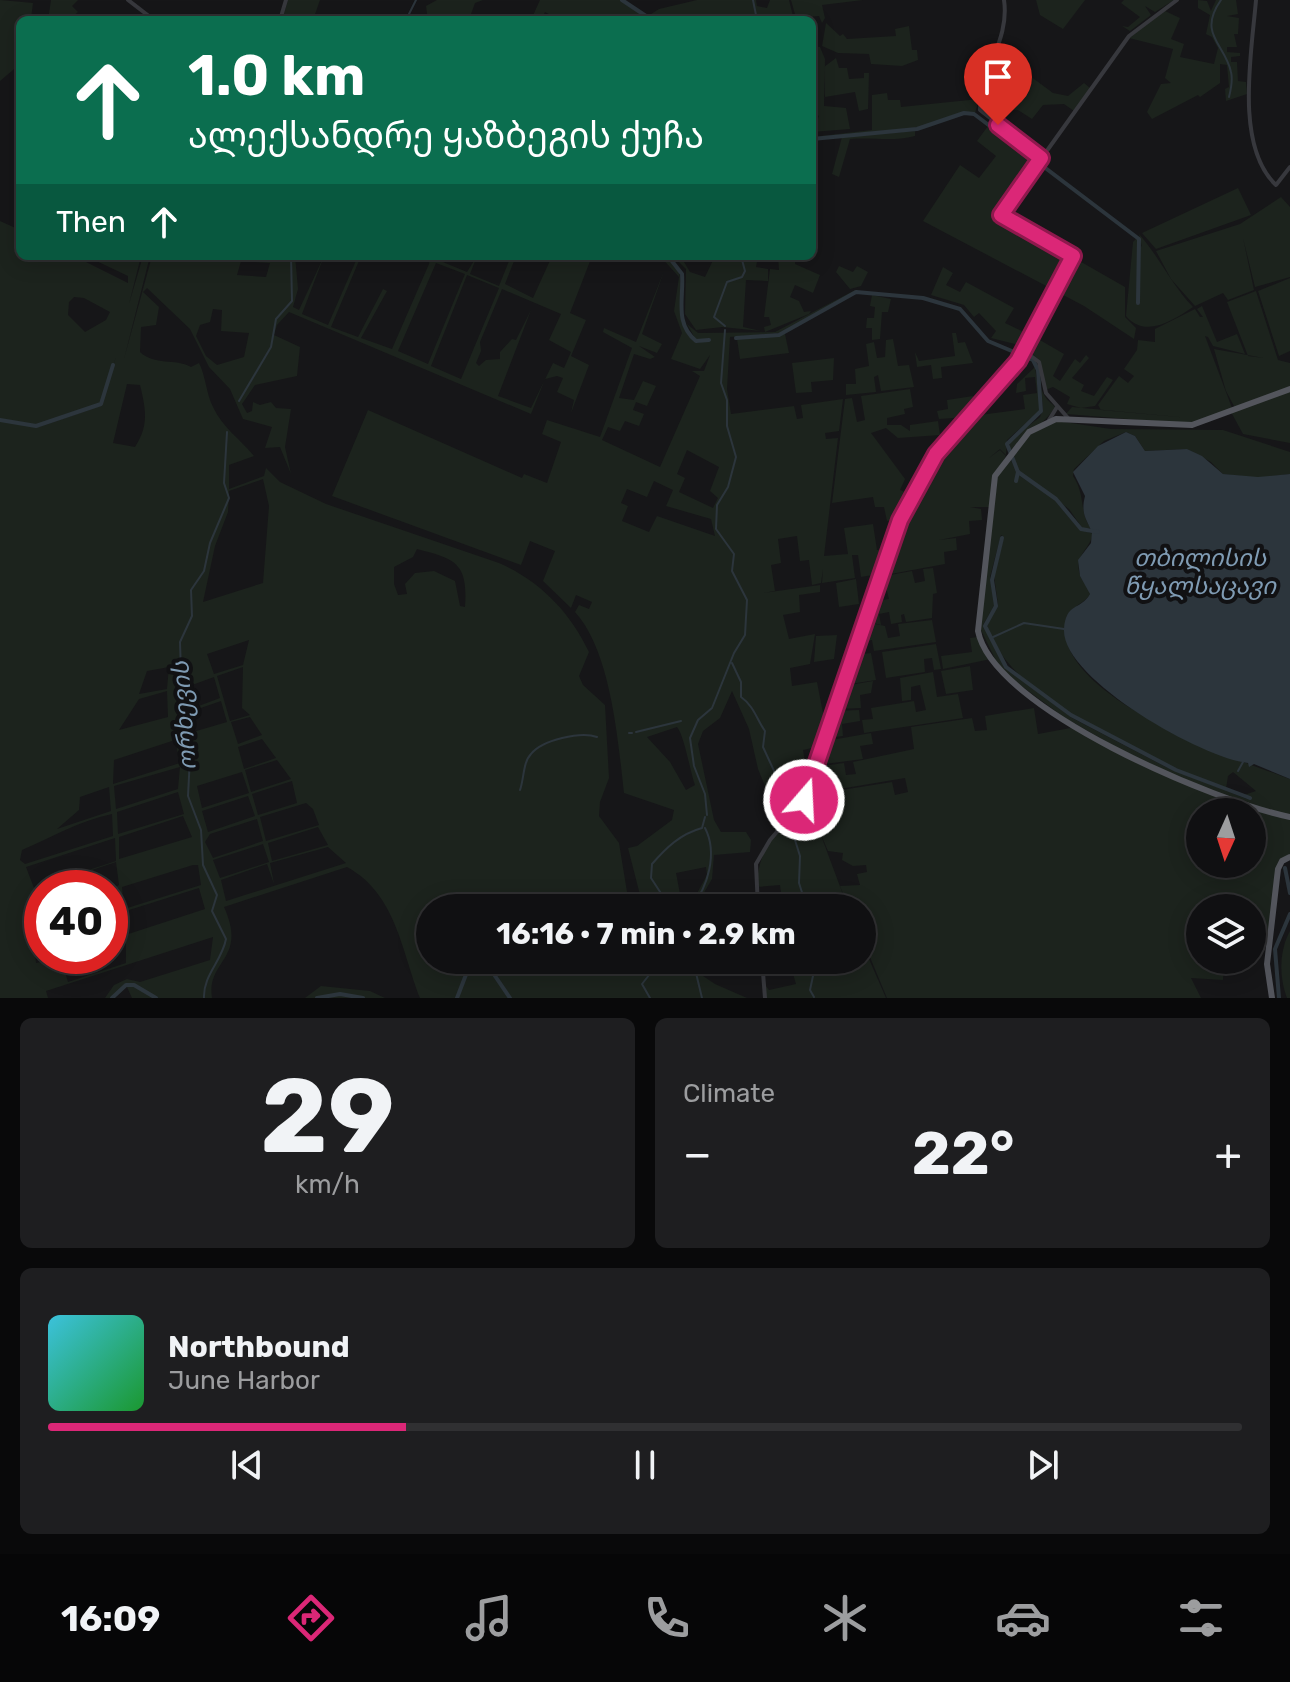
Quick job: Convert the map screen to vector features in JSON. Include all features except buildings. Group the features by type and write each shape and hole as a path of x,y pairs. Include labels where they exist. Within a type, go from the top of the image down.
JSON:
{"main road":[{"path":"1290,389 1192,425 1049,420 1029,432 1010,453 995,478 993,522 978,627 981,641 999,671 1063,718 1153,768 1240,804 1290,817"},
{"path":"1272,998 1267,984 1267,964 1278,870 1282,861 1290,857"}],"street":[{"path":"128,0 149,16"},
{"path":"1004,0 1004,29 991,64 980,110 1039,161"},
{"path":"757,894 756,864 770,840 804,800 900,520 936,454 1022,353 1073,256 1001,215 1133,31 1177,0"},
{"path":"1255,0 1249,91 1259,160 1276,185 1290,167"},
{"path":"1022,353 1039,362 1044,389 1057,407 1073,420"},
{"path":"1049,420 1057,407"},
{"path":"763,974 765,998"}],"shaded area":[{"path":"0,0 33,3 31,16 16,16 16,67 0,81"},
{"path":"51,0 78,0 72,6 78,12 74,16 49,16"},
{"path":"288,0 320,0 314,16 283,16"},
{"path":"437,0 483,0 475,3 471,14 475,16 427,16 426,6"},
{"path":"540,0 620,0 643,16 552,16 545,12 543,16 533,16"},
{"path":"697,0 756,0 757,6 767,8 770,0 789,0 793,16 648,16 659,9"},
{"path":"791,0 863,0 822,5 825,18 822,23 819,16 795,16"},
{"path":"1036,0 1085,0 1063,29 1040,15"},
{"path":"1124,0 1174,0 1155,12 1145,6 1151,15 1130,31 1122,26 1128,27 1140,17 1121,3"},
{"path":"1198,0 1207,1 1211,11 1216,0 1236,0 1238,14 1227,16 1239,18 1238,34 1234,34 1237,47 1227,47 1227,52 1240,53 1240,56 1231,57 1231,62 1237,62 1238,81 1246,82 1247,94 1226,101 1225,89 1229,87 1227,65 1220,64 1220,83 1200,97 1198,95 1152,119 1147,112 1161,84 1171,83 1165,78 1173,49 1129,38 1165,11 1180,18 1171,39 1184,44 1180,57 1214,64 1218,48 1212,37 1206,34 1210,15 1198,8"},
{"path":"826,23 847,39 896,36 895,29 909,26 912,50 917,50 918,60 902,66 871,64 869,54 838,53 822,46"},
{"path":"816,47 820,47 825,59 824,106 846,108 850,129 816,132 819,116 816,115"},
{"path":"836,58 839,68 847,68 849,79 864,78 864,73 869,73 868,109 859,111 855,92 825,97 824,67"},
{"path":"1030,76 1053,93 1068,96 1084,83 1090,88 1074,111 1064,104 1043,105 1032,119 1018,110 998,110 999,101 1012,99"},
{"path":"887,93 888,100 900,100 901,107 979,99 975,113 961,113 916,128 816,137 872,130 872,95"},
{"path":"988,126 1037,162 999,215 1125,287 1125,317 1136,328 1134,339 1084,306 923,221 960,165 979,178 996,156 977,141"},
{"path":"915,131 915,136 907,138 850,139 839,177 832,174 842,137"},
{"path":"1238,188 1251,215 1156,249 1142,233"},
{"path":"1281,197 1290,207 1290,277 1255,287 1243,238 1254,290 1228,300 1223,293 1195,306 1171,279 1156,251 1240,224"},
{"path":"0,221 16,228 16,260 82,260 128,283 128,276 94,260 140,260 129,304 142,260 149,260 124,359 151,260 295,260 298,289 293,307 299,310 322,260 302,314 328,325 356,260 359,260 331,327 358,337 383,289 387,291 361,338 392,349 430,260 438,260 467,272 475,260 470,274 499,286 509,260 514,260 505,284 533,298 550,260 590,260 570,313 586,320 571,356 589,365 571,413 574,400 557,392 563,378 545,379 553,363 564,368 571,352 549,340 561,314 502,289 480,342 481,351 476,363 479,366 486,360 500,359 500,352 512,339 516,340 531,310 498,396 531,408 544,381 531,414 289,312 277,325 274,335 300,347 297,376 255,385 242,404 247,413 252,411 253,402 260,405 271,402 276,408 291,409 285,447 291,474 280,447 265,448 272,427 243,419 230,389 209,367 190,329 147,288 143,292 159,307 156,325 141,327 140,352 152,359 191,367 199,363 217,414 254,456 229,465 229,489 264,476 266,468 280,482 326,504 499,563 528,579 552,599 573,624 589,652 579,676 583,685 605,705 609,778 600,802 599,816 619,843 627,894 416,894 416,974 700,974 747,998 420,998 387,907 363,878 347,867 224,907 231,938 229,949 215,975 212,998 132,998 127,987 120,989 115,998 105,998 114,985 127,979 140,982 210,960 213,937 128,964 128,934 205,909 199,888 128,910 128,908 201,885 198,865 128,885 128,870 117,870 116,862 89,870 116,861 115,838 24,870 24,974 66,974 68,982 99,974 46,991 48,998 0,998 0,421 39,427 100,406 116,357 100,403 38,425 0,419","holes":["241,261 270,263 266,277 237,275","436,263 465,274 428,364 398,351","467,275 499,288 461,379 431,366","74,297 84,298 110,312 106,320 85,332 68,315 69,302","213,309 222,310 221,331 249,333 244,357 217,365 206,356 196,336 200,325 210,322","127,384 140,385 145,410 143,432 135,447 113,443","263,479 269,506 263,583 203,602 215,546 228,512 229,491","417,549 451,560 462,572 465,607 460,606 455,581 434,571 415,573 405,584 407,594 398,595 394,584 394,567 413,557","249,640 243,665 214,674 207,654","169,667 167,689 139,694 147,671","243,667 242,708 250,715 230,721 217,676","214,677 220,698 188,710 192,685","167,691 168,717 119,730 139,699","221,701 227,722 193,732 189,712","250,717 262,735 238,744 231,722","262,739 276,758 244,769 238,747","175,740 180,763 113,784 114,760","277,760 291,779 251,792 245,770","180,767 178,789 116,809 114,786","242,772 249,793 202,808 197,786","292,781 297,803 258,815 252,794","109,787 111,811 57,829 79,810 80,797","178,792 184,814 118,834 117,812","248,796 255,816 208,832 202,811","306,803 313,809 319,825 266,841 260,817","112,814 113,836 25,864 20,860 22,850 88,821","183,816 192,837 119,859 119,837","257,819 263,841 213,858 205,842 210,834","318,827 328,845 272,861 268,843","263,844 269,862 220,878 213,860","328,847 346,863 226,901 221,880 267,864 274,884 270,863"]},
{"path":"1139,234 1193,307 1168,322 1151,327 1134,323 1126,316 1133,242 1137,238 1142,247"},
{"path":"664,260 672,261 678,270 681,282 683,323 688,334 698,343 710,339 696,340 687,324 698,333 775,332 859,290 781,333 730,337 727,389 731,414 794,406 797,419 803,418 801,405 843,399 839,431 825,433 826,439 838,438 824,556 848,554 844,528 873,524 877,550 887,549 878,574 861,577 858,555 852,555 855,578 822,583 823,569 821,583 812,585 809,560 800,561 797,536 778,539 781,563 771,565 775,591 763,593 820,585 820,592 799,595 800,612 783,615 789,639 815,634 810,664 790,668 792,686 817,682 823,713 830,717 821,746 803,750 805,762 816,761 803,800 795,795 793,798 801,804 785,821 775,810 758,769 749,729 732,691 720,718 703,731 698,744 714,820 721,832 746,832 751,840 750,852 714,855 712,879 703,894 697,894 707,875 706,867 676,873 680,894 640,894 628,848 637,846 672,820 674,810 624,793 605,673 597,649 575,612 579,605 589,609 592,602 576,595 571,608 543,581 555,551 530,541 521,565 332,496 368,410 522,478 524,474 547,483 561,442 542,434 547,420 600,437 632,348 603,332 604,328 636,342 664,271 642,334 662,344 657,353 639,346 655,357 650,359 634,354 619,398 634,400 643,381 656,386 647,406 636,402 633,410 644,414 639,426 625,421 620,431 608,427 602,440 660,467 700,376 692,371 704,371 710,355 700,369 671,359 682,333 674,311 679,277","holes":["687,450 719,467 710,491 718,498 713,508 679,492 685,478 677,474","654,481 673,490 666,506 711,519 715,536 657,516 649,532 622,521 628,506 621,503 627,489 647,497","677,727 695,785 686,790 670,762 647,737"]},
{"path":"677,260 685,260 690,272 705,277 713,260 757,260 756,267 768,269 768,281 746,280 743,327 761,331 722,327 696,330 685,314 686,269"},
{"path":"778,260 795,260 795,264 820,275 813,293 795,285 790,297 799,301 804,312 811,311 809,314 765,332 764,327 771,325 769,317 764,317 770,269 779,270"},
{"path":"839,266 853,272 857,266 868,272 861,286 850,289 836,272"},
{"path":"943,267 953,273 946,285 960,292 966,282 1014,308 1005,323 1030,335 1023,346 991,338 996,331 979,313 974,317 964,305 931,295"},
{"path":"1290,278 1290,351 1279,356 1258,291"},
{"path":"1256,291 1278,360 1290,363 1290,388 1235,408 1226,391 1214,349 1248,355 1227,302"},
{"path":"872,295 891,299 888,312 882,312 880,339 872,340 872,328 866,328 867,318 874,318 875,307 870,306"},
{"path":"1202,306 1217,342 1237,334 1245,354 1213,346 1205,336 1232,408 1190,424 1066,414 1072,407 1101,410 1098,405 1119,376 1128,383 1134,376 1124,369 1137,350 1138,340 1155,342 1155,329 1195,309 1203,317 1197,309"},
{"path":"952,333 956,333 958,343 965,342 973,363 941,367 942,378 933,379 931,365 917,367 915,352 919,361 955,356"},
{"path":"785,334 789,353 740,359 737,339"},
{"path":"1033,336 1064,354 1053,376 1060,381 1075,359 1080,363 1086,355 1089,358 1072,378 1084,385 1081,391 1094,396 1107,377 1113,380 1095,406 1081,408 1067,404 1070,397 1053,387 1045,390 1040,361 1027,349"},
{"path":"893,339 898,366 909,365 914,387 881,391 878,375 874,377 876,392 846,395 846,384 856,384 855,369 869,366 866,344 874,342 877,358 885,357 886,340"},
{"path":"834,358 833,380 811,382 812,392 796,393 792,363"},
{"path":"1035,367 1041,410 1007,440 1006,455 1000,449 989,458 1000,450 1006,456 994,476 989,507 970,507 981,509 982,520 969,521 970,534 939,540 956,538 957,550 944,552 945,564 880,576 898,531 929,472 956,435 972,416 1025,409 1023,395 1037,393 1035,377 1025,378 1026,391 1016,393 1017,384"},
{"path":"1041,386 1046,398 1055,407 1010,451 1010,440 1040,417 1043,409"},
{"path":"910,389 913,407 904,409 905,414 887,418 887,425 901,425 910,431 910,425 938,421 940,435 898,438 886,428 871,433 905,479 900,490 910,494 919,477 917,469 926,468 899,519 887,521 884,507 875,507 873,497 832,503 845,399 852,398 857,422 865,420 861,396"},
{"path":"1290,390 1290,443 1243,434 1231,412"},
{"path":"973,396 976,406 967,417 939,419 937,411 948,409 947,400"},
{"path":"1051,420 1111,429 1223,430 1290,452 1290,474 1258,478 1223,474 1211,462 1187,449 1145,451 1135,436 1126,432 1104,441 1074,469 1073,476 1091,528 1083,529 1069,509 1020,473 1011,454 1023,439"},
{"path":"1009,457 1020,476 1053,498 1078,528 1093,534 1079,565 1090,594 1066,619 1069,647 1086,673 1115,698 1152,720 1230,757 1290,779 1290,816 1266,810 1266,798 1246,798 1244,795 1256,791 1233,772 1228,776 1226,789 1163,763 1088,725 1023,679 1000,653 987,625 998,604 994,576 1004,537 1001,535 990,577 995,604 983,625 1006,668 1072,718 1166,767 1244,798 1231,798 1178,778 1065,718 1001,671 980,628 998,474"},
{"path":"933,568 937,593 933,594 932,618 906,622 904,614 901,615 902,622 891,624 889,612 879,614 881,625 865,621 871,602 889,599 886,587 876,589 879,577 912,571 915,583 925,581 923,569"},
{"path":"856,579 859,604 839,607 836,583"},
{"path":"932,620 936,642 874,651 872,640 858,642 865,622 885,626 888,638 900,636 898,624"},
{"path":"837,635 834,659 814,662 816,636"},
{"path":"978,637 991,659 943,669 941,656 972,652 970,638"},
{"path":"936,644 941,669 934,670 932,658 924,659 925,672 886,678 882,652"},
{"path":"871,653 876,680 844,685 854,655"},
{"path":"970,666 973,690 946,694 941,671"},
{"path":"933,672 937,697 958,694 963,718 864,733 862,720 873,719 871,708 914,701 916,712 926,710 920,685 911,687 911,700 902,701 900,678"},
{"path":"873,681 871,693 860,695 861,708 837,709 844,686"},
{"path":"1034,708 1038,734 1076,727 1168,776 1232,798 1186,798 1186,878 1266,878 1266,810 1290,818 1290,857 1281,860 1268,946 1266,894 1186,894 1186,974 1223,974 1223,980 1191,978 1201,998 887,998 876,972 876,894 843,894 840,886 860,885 857,874 867,872 866,865 853,866 842,860 843,853 828,851 819,830 843,894 781,894 780,885 757,887 762,857 778,832 793,818 795,825 803,828 811,814 816,823 808,801 810,795 892,782 895,795 908,792 905,778 810,794 807,796 816,767 844,763 846,775 856,774 853,762 914,749 911,727 972,718 975,731 987,730 985,716"},
{"path":"859,710 860,721 842,724 843,736 827,738 835,711"},
{"path":"871,733 873,744 860,746 863,759 817,765 826,741"},
{"path":"1290,931 1290,998 1287,998 1281,964"},
{"path":"793,974 876,974 886,998 766,998 765,985 769,990 796,984"},
{"path":"321,986 370,991 385,998 305,998"}],"water":[{"name":"თბილისის წყალსაცავი","path":"1126,432 1135,436 1145,451 1187,449 1202,456 1223,474 1258,477 1290,474 1290,779 1254,764 1249,767 1248,763 1227,758 1170,732 1109,692 1085,670 1069,649 1065,620 1070,611 1090,594 1080,576 1078,560 1091,543 1092,532 1098,532 1091,530 1085,518 1085,496 1073,472 1098,446"}],"waterway":[{"name":"ორხევის","path":"408,16 416,0"},
{"path":"622,0 646,16"},
{"path":"753,0 756,16"},
{"path":"1221,0 1214,12 1212,30 1231,72 1229,97"},
{"path":"816,139 917,129 964,113 974,114 1139,239 1138,303"},
{"name":"ორხევის","path":"239,401 271,347 276,319 292,301 291,260"},
{"path":"671,260 682,274 682,318 685,326 696,341 709,340"},
{"path":"725,326 714,317 727,282 742,277 745,271 742,260"},
{"path":"736,338 779,335 856,292 923,298 960,309 988,341 1033,360 1038,370 1041,411 1007,444 1018,472 1056,499 1081,529 1098,532"},
{"path":"707,815 705,794 694,766 690,738 698,720 712,708 734,653 745,635 747,600 732,571 734,554 716,529 717,505 728,487 736,457 727,426 727,400 721,383 725,330"},
{"path":"0,420 36,426 101,404 113,365"},
{"name":"ორხევის","path":"204,998 206,982 226,939 212,911 217,895 203,865 201,830 188,796 190,757 180,718 177,688 181,673 180,642 192,616 191,590 204,571 210,543 229,498 224,483 227,432"},
{"path":"1016,481 1018,472"},
{"path":"1002,538 992,580 996,606 985,626 1006,667 1071,715 1176,770 1250,798"},
{"path":"991,638 1024,623 1064,629"},
{"path":"732,663 741,682 741,697 765,731 763,747 782,788 786,817"},
{"path":"636,732 681,721"},
{"path":"520,790 526,761 536,749 562,738 581,735 597,737"},
{"path":"1238,771 1243,762"},
{"path":"661,894 651,878 652,864 674,842 702,828 705,817"},
{"path":"790,824 800,856 799,883 803,894"},
{"path":"700,894 711,859 705,828"},
{"path":"1285,868 1290,893"},
{"path":"1279,998 1275,949 1290,914"},
{"path":"457,998 467,972 479,967 493,973 510,998"},
{"path":"650,974 642,984 650,998"},
{"path":"696,974 702,998"},
{"path":"813,974 810,990 814,997"},
{"path":"112,998 126,985 134,985 156,998"},
{"path":"317,998 340,994 363,998"}],"route":[{"path":"804,800 900,520 936,454 1018,361 1073,256 1001,215 1041,158 998,125"}]}
